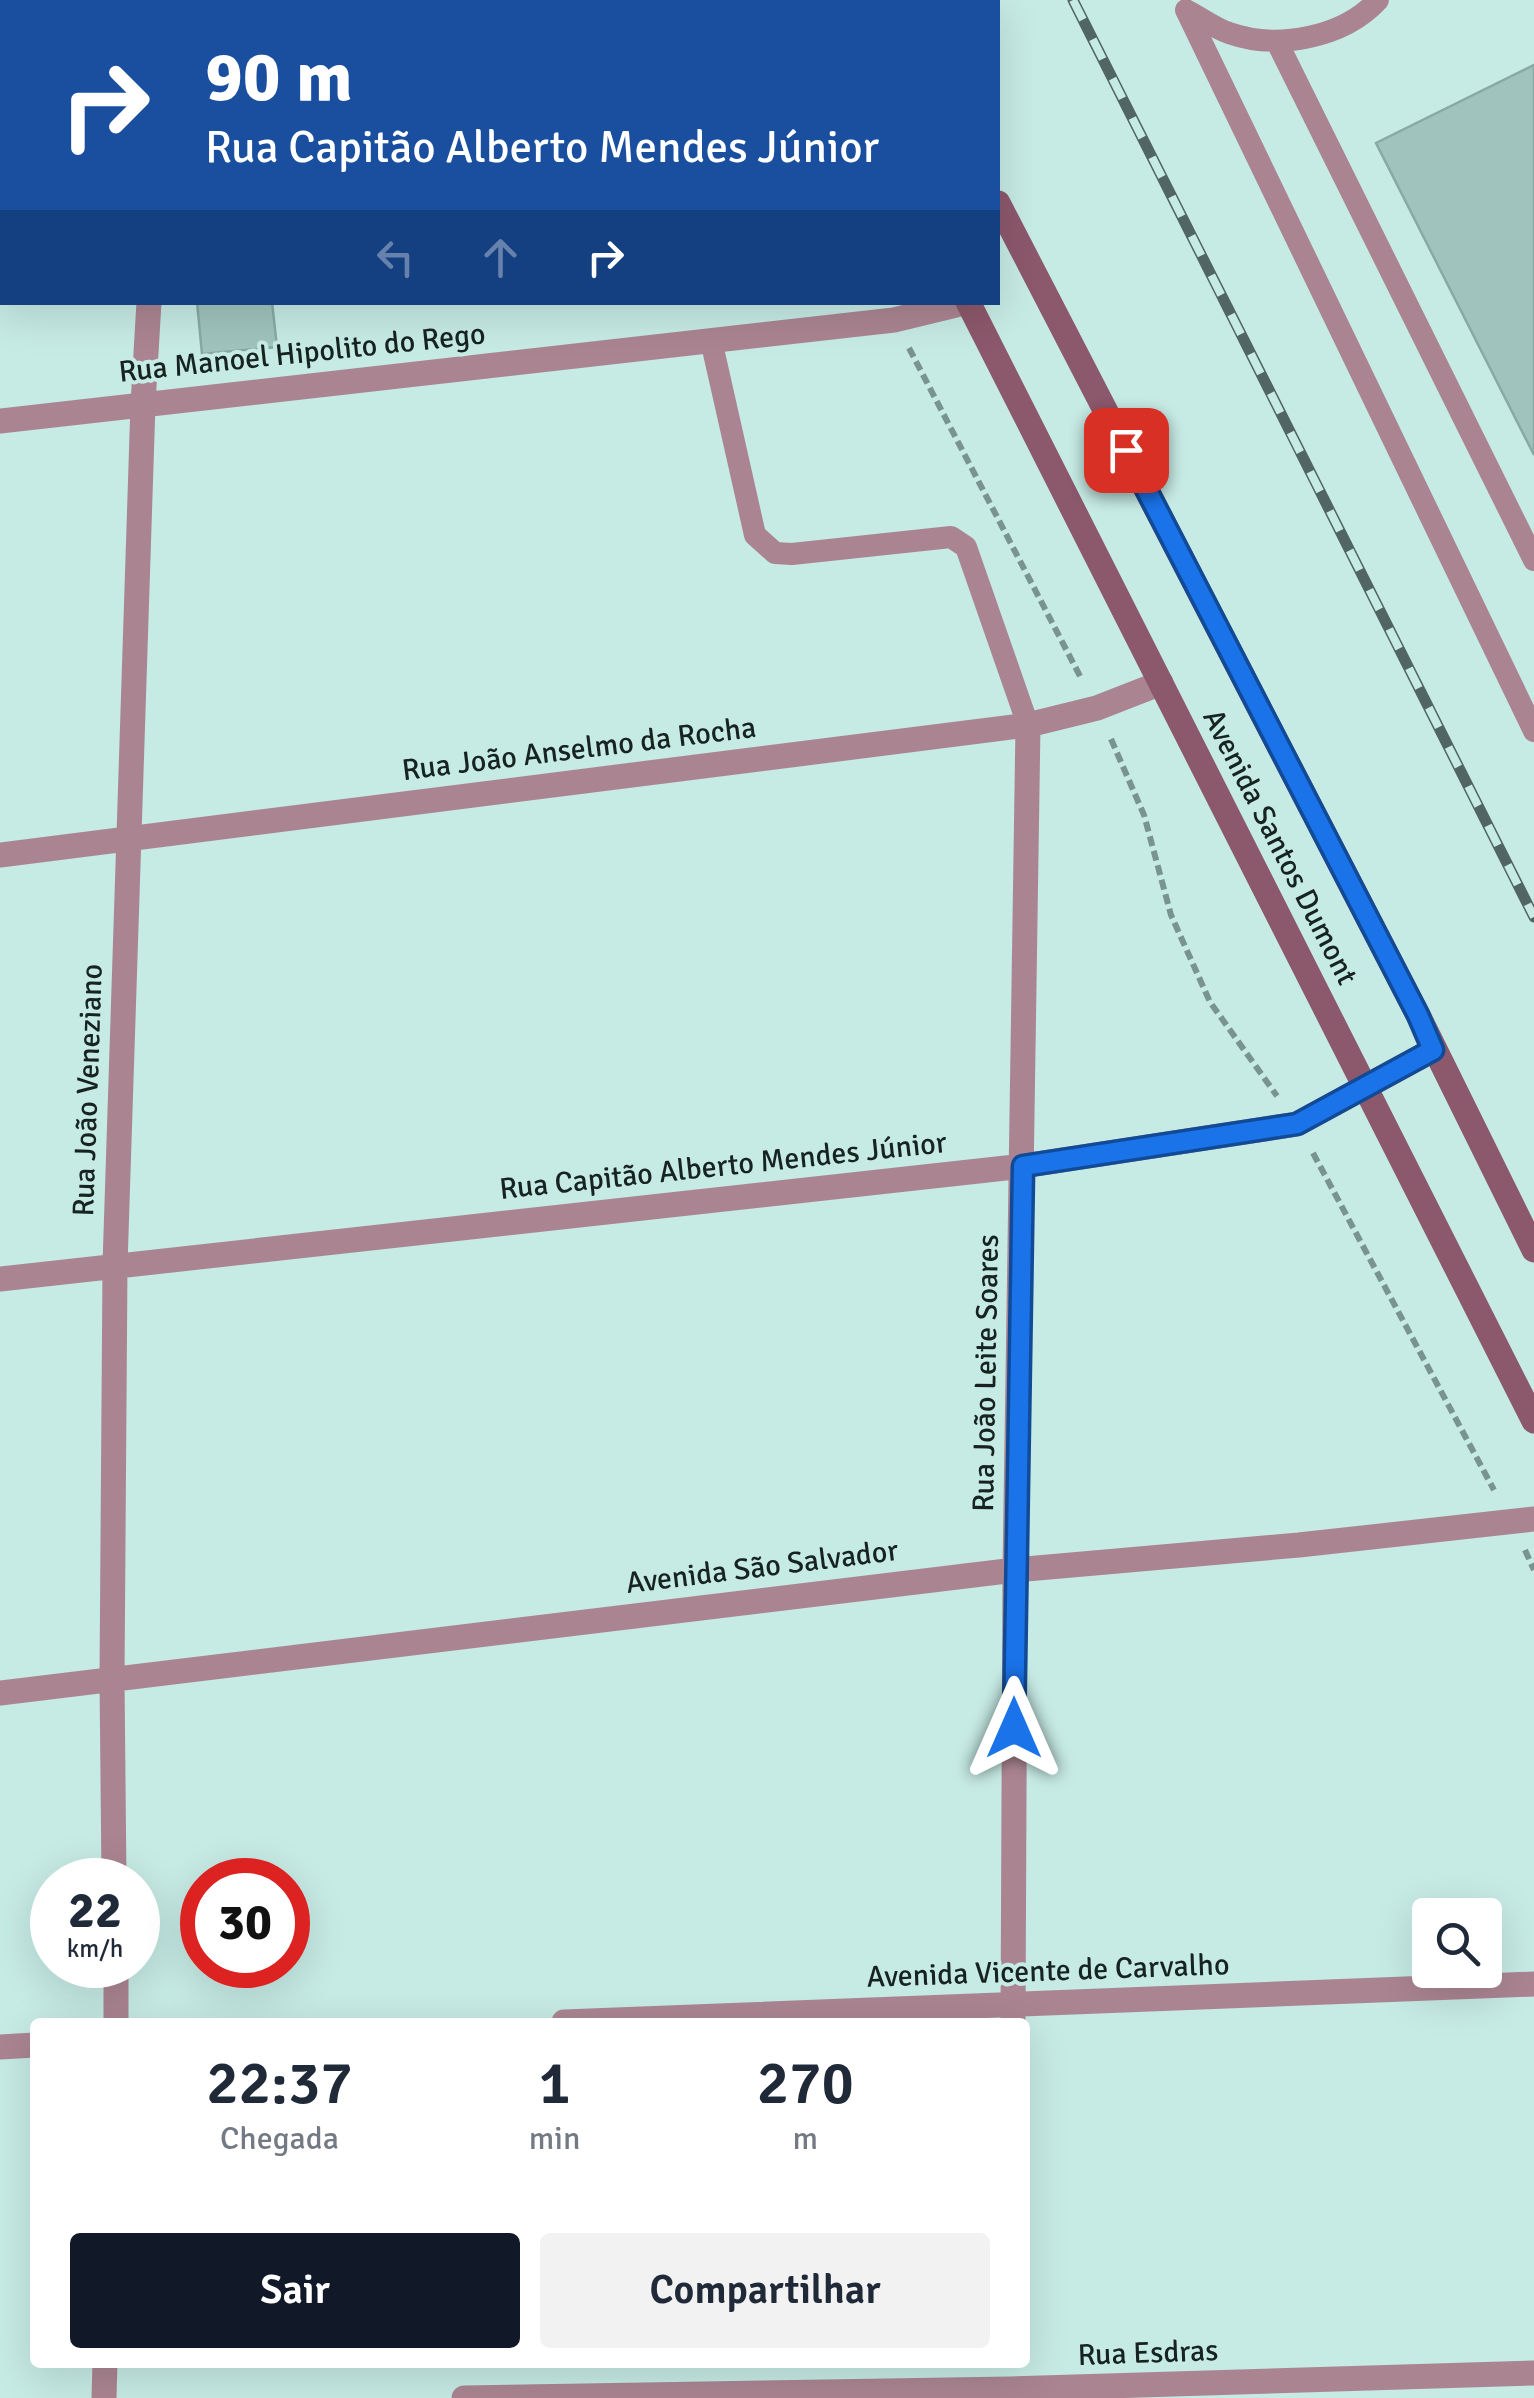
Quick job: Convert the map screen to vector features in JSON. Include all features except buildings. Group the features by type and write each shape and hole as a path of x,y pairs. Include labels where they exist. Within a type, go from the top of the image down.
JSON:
{"main road":[{"name":"Avenida Santos Dumont","path":"1000,207 1391,962 1534,1250"},
{"name":"Avenida Santos Dumont","path":"970,305 1534,1421"}],"street":[{"name":"Rua João Veneziano","path":"114,1858 115,1266 143,404 150,305"},
{"name":"Rua Manoel Hipolito do Rego","path":"0,422 894,320 956,305"},
{"name":"Rua João Anselmo da Rocha","path":"0,854 1028,725 1097,708 1161,683"},
{"name":"Rua João Leite Soares","path":"1014,2014 1015,1570 1028,725"},
{"name":"Rua Capitão Alberto Mendes Júnior","path":"0,1279 1023,1166 1297,1124 1433,1050"},
{"name":"Avenida São Salvador","path":"0,1693 1015,1570 1523,1520"},
{"name":"Avenida Vicente de Carvalho","path":"789,2018 1014,2014 1534,1984"},
{"path":"116,1988 116,2018"},
{"path":"0,2047 30,2045"},
{"path":"104,2398 105,2368"},
{"path":"1010,2368 1010,2394"},
{"name":"Rua Esdras","path":"464,2398 1010,2394 1534,2373"}],"lane":[{"path":"1182,5 1229,33 1277,42 1326,33 1369,10 1378,0"},
{"path":"1182,5 1534,731"},
{"path":"1277,42 1534,560"},
{"path":"711,340 754,535 774,553 951,537 966,547 1028,725"}],"path":[{"path":"894,320 1097,708 1144,815 1171,915 1210,1002 1297,1124 1523,1520 1534,1570"}],"railway":[{"path":"1073,0 1534,917"}],"route":[{"path":"1014,1728 1023,1166 1297,1124 1433,1050 1126,450"}]}
